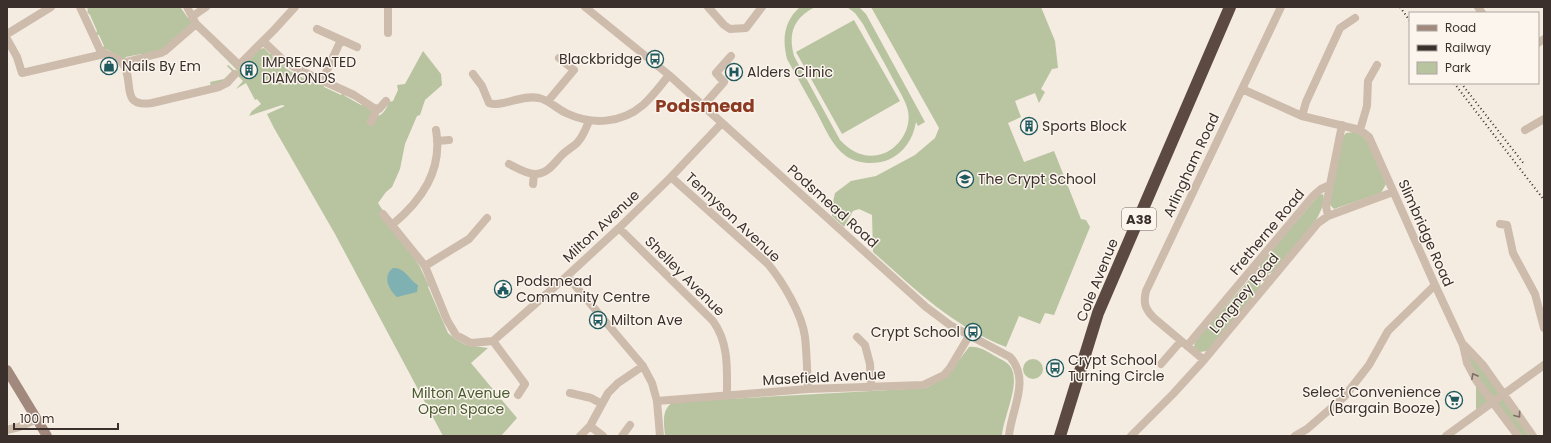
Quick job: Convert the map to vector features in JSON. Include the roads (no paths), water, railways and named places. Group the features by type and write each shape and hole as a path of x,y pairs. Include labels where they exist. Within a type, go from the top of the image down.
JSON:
{"highway":[{"name":"Cole Avenue","path":"1060,436 1098,312 1230,7"}],"street":[{"path":"7,34 51,7"},
{"path":"80,7 97,45 104,54 122,63 131,98 136,103 142,105 219,87 227,83 235,74"},
{"path":"187,7 195,20 239,65 294,7"},
{"path":"122,63 163,52 206,7"},
{"path":"388,7 388,33"},
{"name":"Podsmead Road","path":"585,7 670,75 915,298 945,321 969,336 1002,352 1016,363 1019,370 1020,384 1009,436"},
{"path":"708,7 724,25 730,29 746,28 762,7"},
{"name":"Arlingham Road","path":"1204,360 1146,310 1144,300 1146,291 1281,7"},
{"path":"1302,116 1306,102 1340,28 1355,18"},
{"path":"317,29 357,47"},
{"path":"7,40 17,57 22,73 104,54"},
{"path":"322,81 341,40"},
{"path":"263,41 289,64 354,95 377,110"},
{"path":"703,106 724,82 716,73 731,56"},
{"path":"548,101 574,70 559,58"},
{"path":"1242,89 1302,116 1362,131 1367,106 1368,81 1377,65"},
{"path":"473,74 482,86 489,103 494,105 524,97 538,98 548,101 565,112 589,121 617,119 633,112 643,105 670,75"},
{"path":"371,122 377,110 386,101"},
{"path":"1525,130 1544,119"},
{"path":"509,164 534,174 541,173 549,169 562,154 577,143 589,121"},
{"name":"Milton Avenue","path":"492,341 567,276 619,228 671,177 722,123"},
{"path":"1328,216 1326,206 1342,125"},
{"path":"392,225 417,201 436,163 438,150 436,130"},
{"name":"Slimbridge Road","path":"1362,131 1369,137 1463,345 1467,363 1476,380 1518,436"},
{"path":"437,141 449,140"},
{"path":"532,184 534,174"},
{"name":"Tennyson Avenue","path":"671,177 768,264 780,280 796,310 804,336 808,390"},
{"name":"Fretherne Road","path":"1161,364 1184,344 1253,268 1314,196 1321,189 1330,185"},
{"name":"Longney Road","path":"1130,436 1173,394 1204,360 1318,223 1328,216 1393,192"},
{"path":"383,214 425,266 447,320 456,335 471,343 492,341 525,384 518,395"},
{"path":"425,266 469,239 487,218"},
{"path":"1506,224 1513,253 1535,294 1544,328"},
{"name":"Shelley Avenue","path":"619,228 713,321 718,328 724,343 727,358 726,395"},
{"path":"1253,268 1270,281"},
{"path":"567,276 643,366 652,383 657,401 660,436"},
{"path":"1295,436 1307,429 1344,397 1369,365 1388,331 1435,285"},
{"name":"Masefield Avenue","path":"657,401 726,395 923,384 944,375 950,368 969,336"},
{"path":"857,337 865,345 870,364 871,387"},
{"name":"Slimbridge Road","path":"1463,345 1483,365 1533,436"},
{"path":"1446,436 1544,365"},
{"path":"580,436 590,426 608,394 618,383 643,366"},
{"path":"7,370 47,436"},
{"path":"570,393 591,398 602,404"},
{"path":"7,430 19,427 37,419"},
{"path":"622,436 630,425"},
{"path":"590,426 603,436"}],"water":[{"path":"393,268 397,268 404,272 418,285 417,292 397,297 391,291 387,279"}],"railway":[{"path":"1400,7 1409,20"},
{"path":"1455,84 1544,200"},
{"path":"1462,84 1524,164"}],"place":[{"name":"Blackbridge","path":"655,59"},
{"name":"Nails By Em","path":"109,66"},
{"name":"IMPREGNATED DIAMONDS","path":"249,70"},
{"name":"Alders Clinic","path":"734,72"},
{"name":"Sports Block","path":"1029,126"},
{"name":"The Crypt School","path":"965,179"},
{"name":"Podsmead Community Centre","path":"503,289"},
{"name":"Milton Ave","path":"598,320"},
{"name":"Crypt School","path":"973,332"},
{"name":"Crypt School Turning Circle","path":"1055,368"},
{"name":"Select Convenience (Bargain Booze)","path":"1454,400"}],"district":[{"name":"Podsmead","path":"705,105"}],"park label":[{"name":"Milton Avenue Open Space","path":"461,402"}]}
